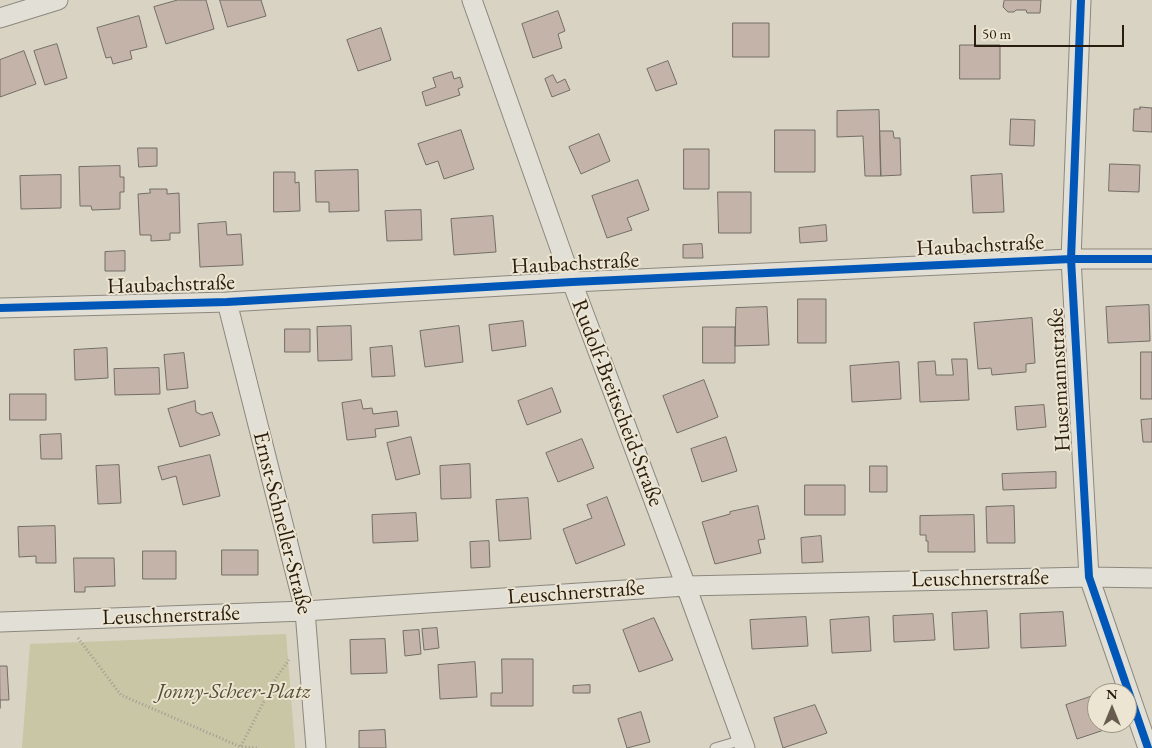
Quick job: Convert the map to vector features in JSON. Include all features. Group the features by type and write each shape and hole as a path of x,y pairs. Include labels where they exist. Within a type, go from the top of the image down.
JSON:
{"street":[{"path":"0,18 58,0"},
{"name":"Rudolf-Breitscheid-Straße","path":"472,0 572,282 744,744"},
{"name":"Husemannstraße","path":"1081,0 1070,259 1089,577 1148,748"},
{"name":"Haubachstraße","path":"0,308 227,302 572,282 1070,259 1152,258"},
{"name":"Ernst-Schneller-Straße","path":"227,302 306,611 316,748"},
{"name":"Leuschnerstraße","path":"0,622 306,611 686,586 1089,577 1152,578"}],"lane":[{"path":"715,748 744,744"}],"path":[{"path":"64,620 121,695 241,746 258,748"},
{"path":"241,746 276,678 307,635"}],"green space":[{"name":"Jonny-Scheer-Platz","path":"286,634 295,748 22,748 30,644"}],"building":[{"path":"178,0 206,0 214,29 166,44 154,7"},
{"path":"220,0 261,0 266,16 228,27"},
{"path":"1005,0 1041,0 1040,13 1027,13 1026,10 1008,12 1003,7"},
{"path":"558,11 565,31 558,34 562,48 533,58 522,24"},
{"path":"139,16 147,47 130,51 132,59 113,64 111,57 106,58 97,28"},
{"path":"733,23 769,23 769,57 733,57"},
{"path":"381,28 391,60 358,71 347,40"},
{"path":"57,44 67,78 45,85 34,51"},
{"path":"960,45 1000,45 1000,79 960,79"},
{"path":"24,51 36,84 0,97 0,60"},
{"path":"668,61 677,84 656,91 647,69"},
{"path":"452,72 454,79 460,77 463,87 458,89 460,95 426,106 422,92 436,87 433,78"},
{"path":"553,75 557,83 565,79 570,90 552,97 545,79"},
{"path":"1140,107 1152,108 1152,132 1133,131 1134,109 1140,109"},
{"path":"879,110 881,176 865,176 863,136 837,137 837,111"},
{"path":"1011,119 1035,120 1034,146 1010,145"},
{"path":"461,130 474,169 444,179 438,161 426,165 418,144"},
{"path":"775,130 815,130 815,172 775,172"},
{"path":"880,131 893,131 894,138 900,138 901,175 881,176"},
{"path":"599,134 610,161 581,174 569,147"},
{"path":"138,148 157,148 157,166 139,167"},
{"path":"684,149 709,149 709,189 684,189"},
{"path":"1110,164 1140,165 1139,192 1109,191"},
{"path":"120,166 120,177 124,177 124,192 120,192 120,209 92,210 91,206 80,206 79,167"},
{"path":"358,170 359,211 329,212 329,202 316,202 315,171"},
{"path":"274,172 295,172 295,183 299,182 300,211 274,212"},
{"path":"1002,174 1004,212 973,213 971,176"},
{"path":"61,175 61,208 21,209 20,176"},
{"path":"638,180 649,210 627,218 632,230 607,238 592,196"},
{"path":"150,189 167,189 167,194 179,193 180,233 170,233 170,240 151,241 151,235 140,235 138,194 150,193"},
{"path":"718,192 751,192 751,233 719,233"},
{"path":"421,210 422,240 387,241 385,211"},
{"path":"493,216 496,252 454,255 451,219"},
{"path":"226,222 227,235 241,234 243,265 200,267 198,224"},
{"path":"826,225 827,241 800,243 799,228"},
{"path":"702,244 703,258 683,258 683,245"},
{"path":"125,251 125,271 105,271 105,252"},
{"path":"798,299 826,299 826,343 798,343"},
{"path":"1149,305 1150,341 1108,343 1106,307"},
{"path":"767,307 769,345 735,346 736,308"},
{"path":"1032,318 1035,363 1026,364 1026,372 992,375 991,368 978,369 974,323"},
{"path":"523,321 526,346 492,351 489,325"},
{"path":"351,326 352,360 318,361 317,327"},
{"path":"459,326 463,362 425,367 420,331"},
{"path":"703,327 735,327 735,363 703,363"},
{"path":"285,329 310,329 310,352 285,352"},
{"path":"392,346 395,376 372,377 370,348"},
{"path":"107,348 108,378 75,380 74,350"},
{"path":"1141,352 1152,352 1152,399 1141,399"},
{"path":"184,353 188,388 167,390 164,355"},
{"path":"952,359 967,359 969,400 920,402 918,362 935,361 936,375 953,375"},
{"path":"899,362 901,399 852,402 850,366"},
{"path":"159,368 160,394 115,395 114,369"},
{"path":"704,380 718,417 677,433 663,396"},
{"path":"552,388 561,412 527,425 518,401"},
{"path":"10,394 46,394 46,420 10,420"},
{"path":"361,400 363,409 372,408 373,414 397,411 399,426 375,429 376,437 347,440 342,403"},
{"path":"195,401 196,412 202,415 212,412 220,435 180,447 168,409"},
{"path":"1044,405 1046,427 1017,430 1015,407"},
{"path":"1152,419 1152,442 1143,442 1141,420"},
{"path":"61,434 62,459 41,459 40,435"},
{"path":"411,437 420,474 396,480 387,443"},
{"path":"726,437 737,471 702,482 691,449"},
{"path":"582,439 594,468 558,482 546,453"},
{"path":"210,455 220,496 183,505 176,476 162,480 158,467"},
{"path":"470,464 471,498 441,499 440,466"},
{"path":"119,465 121,503 98,504 96,466"},
{"path":"870,466 887,466 887,492 870,492"},
{"path":"1056,472 1056,488 1003,490 1002,474"},
{"path":"805,485 845,485 845,515 805,515"},
{"path":"607,497 625,545 576,564 563,529 592,518 587,505"},
{"path":"528,498 531,539 499,541 496,500"},
{"path":"758,506 765,539 758,540 761,553 715,564 702,522 730,514 730,512"},
{"path":"1014,506 1015,543 987,543 986,507"},
{"path":"416,513 418,541 373,543 372,515"},
{"path":"974,515 975,552 928,552 926,535 920,535 920,516"},
{"path":"55,526 56,563 36,563 36,556 19,557 18,527"},
{"path":"821,536 823,562 802,563 801,538"},
{"path":"489,541 490,567 471,568 470,542"},
{"path":"222,550 258,550 258,575 222,575"},
{"path":"143,551 176,551 176,579 143,579"},
{"path":"74,558 114,558 115,586 85,587 85,592 75,592"},
{"path":"987,611 989,648 954,650 952,613"},
{"path":"1063,612 1066,646 1021,648 1020,614"},
{"path":"933,614 935,640 894,642 893,616"},
{"path":"806,617 808,646 752,649 750,620"},
{"path":"869,617 871,651 832,653 830,620"},
{"path":"654,618 673,660 639,672 623,630"},
{"path":"437,628 439,648 424,650 422,629"},
{"path":"419,630 421,654 405,656 403,631"},
{"path":"385,639 387,673 351,674 350,640"},
{"path":"502,659 533,659 533,706 491,706 491,693 502,693"},
{"path":"475,662 477,697 440,699 438,665"},
{"path":"0,666 7,666 9,700 0,700"},
{"path":"590,685 590,693 573,693 573,686"},
{"path":"1087,698 1087,733 1095,733 1077,739 1066,705"},
{"path":"815,705 827,733 783,748 774,718"},
{"path":"641,712 650,742 627,748 618,719"},
{"path":"385,730 386,748 359,748 359,731"}],"cycle path":[{"path":"1081,0 1071,259 1089,577 1148,748"},
{"path":"0,308 227,302 572,282 1071,259 1152,259"}]}
